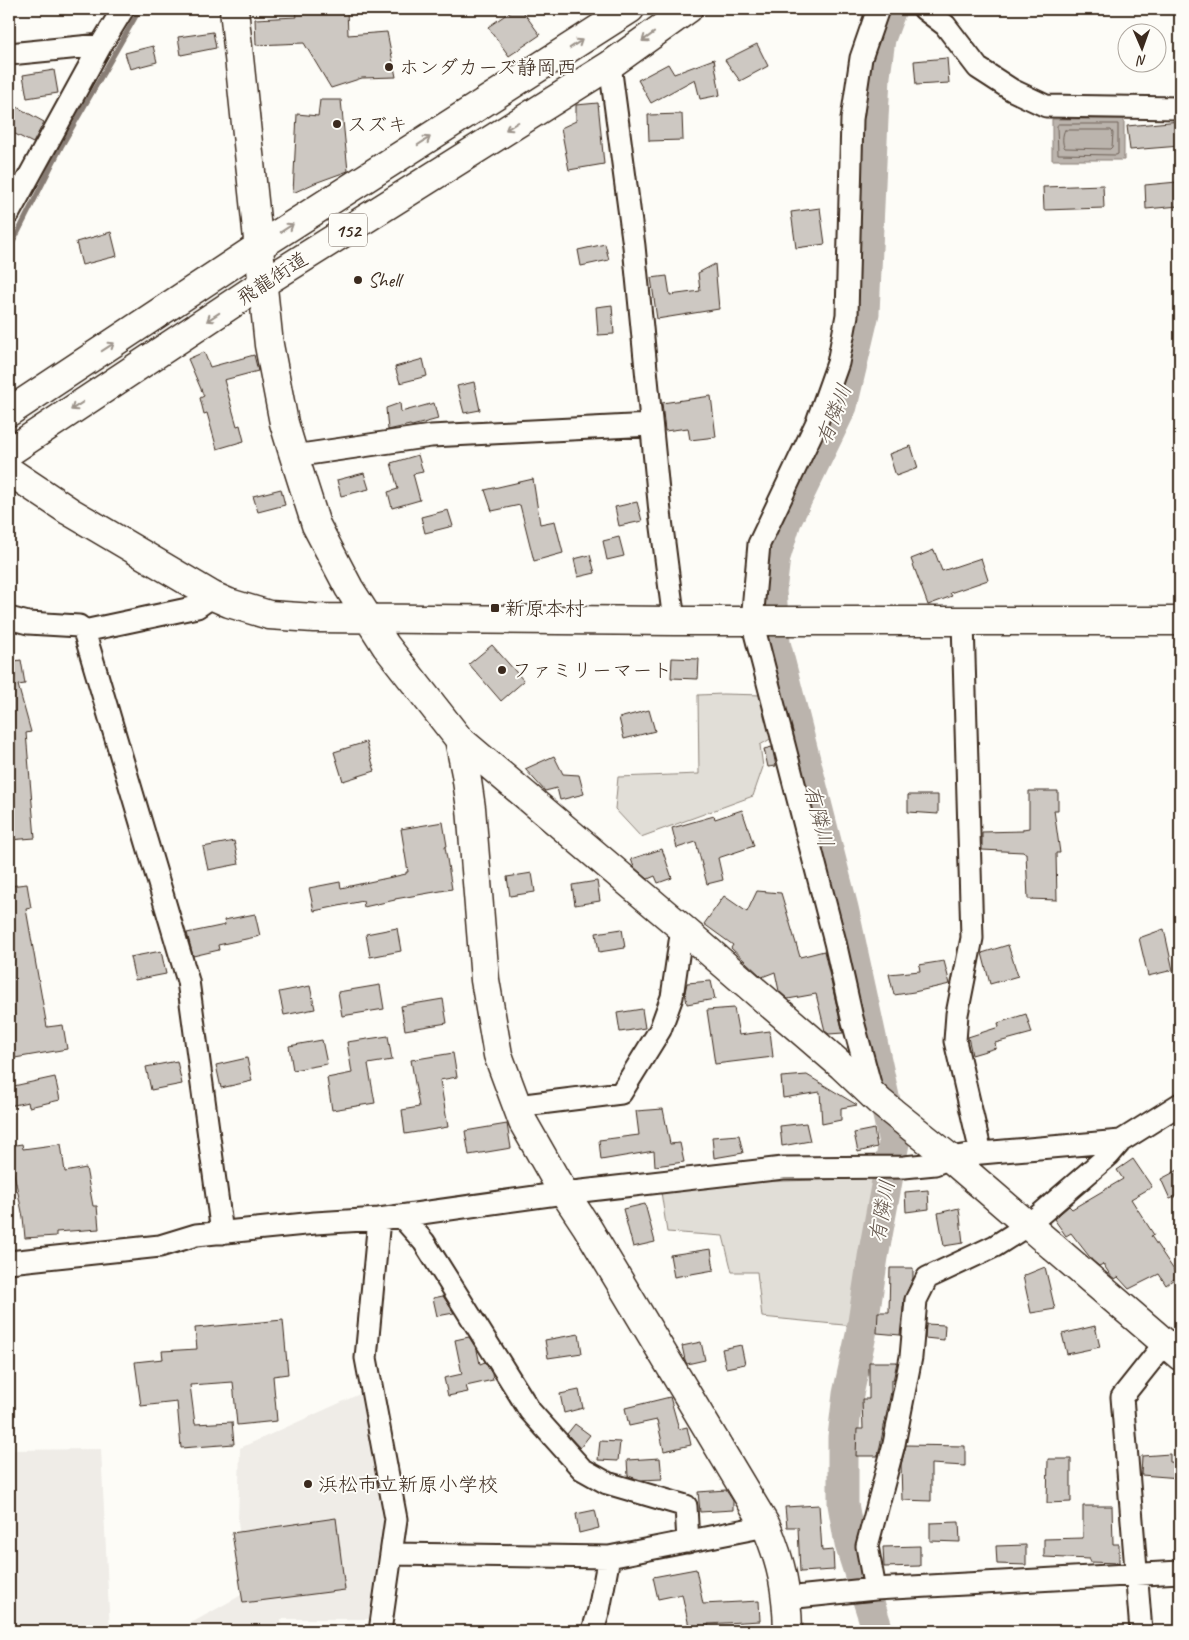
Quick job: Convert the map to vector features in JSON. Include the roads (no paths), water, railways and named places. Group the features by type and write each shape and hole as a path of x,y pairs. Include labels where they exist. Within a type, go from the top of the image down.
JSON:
{"main road":[{"path":"234,9 262,284 274,375 294,456 316,525 349,588 386,646 459,739 682,928 900,1119 950,1158 1173,1350"},
{"name":"飛龍街道","path":"9,412 600,18 630,9"},
{"name":"飛龍街道","path":"9,452 262,284 610,65 688,9"},
{"path":"9,471 69,511 213,596 269,615 314,618 674,621 1180,621"},
{"path":"459,739 471,808 485,980 498,1055 523,1122 766,1526 782,1568 787,1598 788,1631"}],"street":[{"path":"10,211 122,9"},
{"path":"876,1098 852,1018 756,621 759,544 817,422 838,363 847,315 852,119 860,58 878,9"},
{"path":"924,9 945,25 978,68 1025,97 1046,106 1180,108"},
{"path":"9,54 101,45"},
{"path":"610,65 634,246 660,512 674,621"},
{"path":"9,186 10,211"},
{"path":"294,456 431,436 651,425"},
{"path":"84,631 197,607 213,596"},
{"path":"9,618 28,623 79,626 84,631 188,981 222,1233"},
{"path":"963,622 972,938 957,1014 955,1041 981,1153"},
{"path":"517,1106 620,1093 660,1030 672,997 682,928"},
{"path":"866,1590 867,1546 894,1444 911,1357 916,1300 927,1278 995,1246 1028,1225 1109,1155 1121,1141 1180,1104"},
{"path":"9,1262 160,1246 196,1235 401,1216 564,1193 783,1168 904,1167 935,1164 950,1158 981,1153 1121,1141"},
{"path":"401,1216 424,1242 530,1411 582,1469 607,1483 686,1506 688,1542"},
{"path":"379,1218 366,1358 396,1519 380,1631"},
{"path":"1141,1631 1122,1397 1173,1350"},
{"path":"392,1554 609,1558 766,1526"},
{"path":"592,1631 599,1610 609,1558"},
{"path":"787,1598 866,1590 1180,1572"}],"water":[{"path":"1052,119 1124,119 1124,160 1052,160"}],"waterway":[{"path":"9,250 61,147 140,9"},
{"name":"有隣川","path":"878,1631 850,1544 843,1504 843,1437 848,1394 861,1335 894,1143 843,908 775,643 771,591 775,557 786,521 842,406 864,313 875,76 880,39 891,9"}],"place":[{"name":"ホンダカーズ静岡西","path":"389,67"},
{"name":"スズキ","path":"337,124"},
{"name":"Shell","path":"358,280"},
{"name":"新原本村","path":"495,608"},
{"name":"ファミリーマート","path":"502,670"},
{"name":"浜松市立新原小学校","path":"308,1484"}]}
